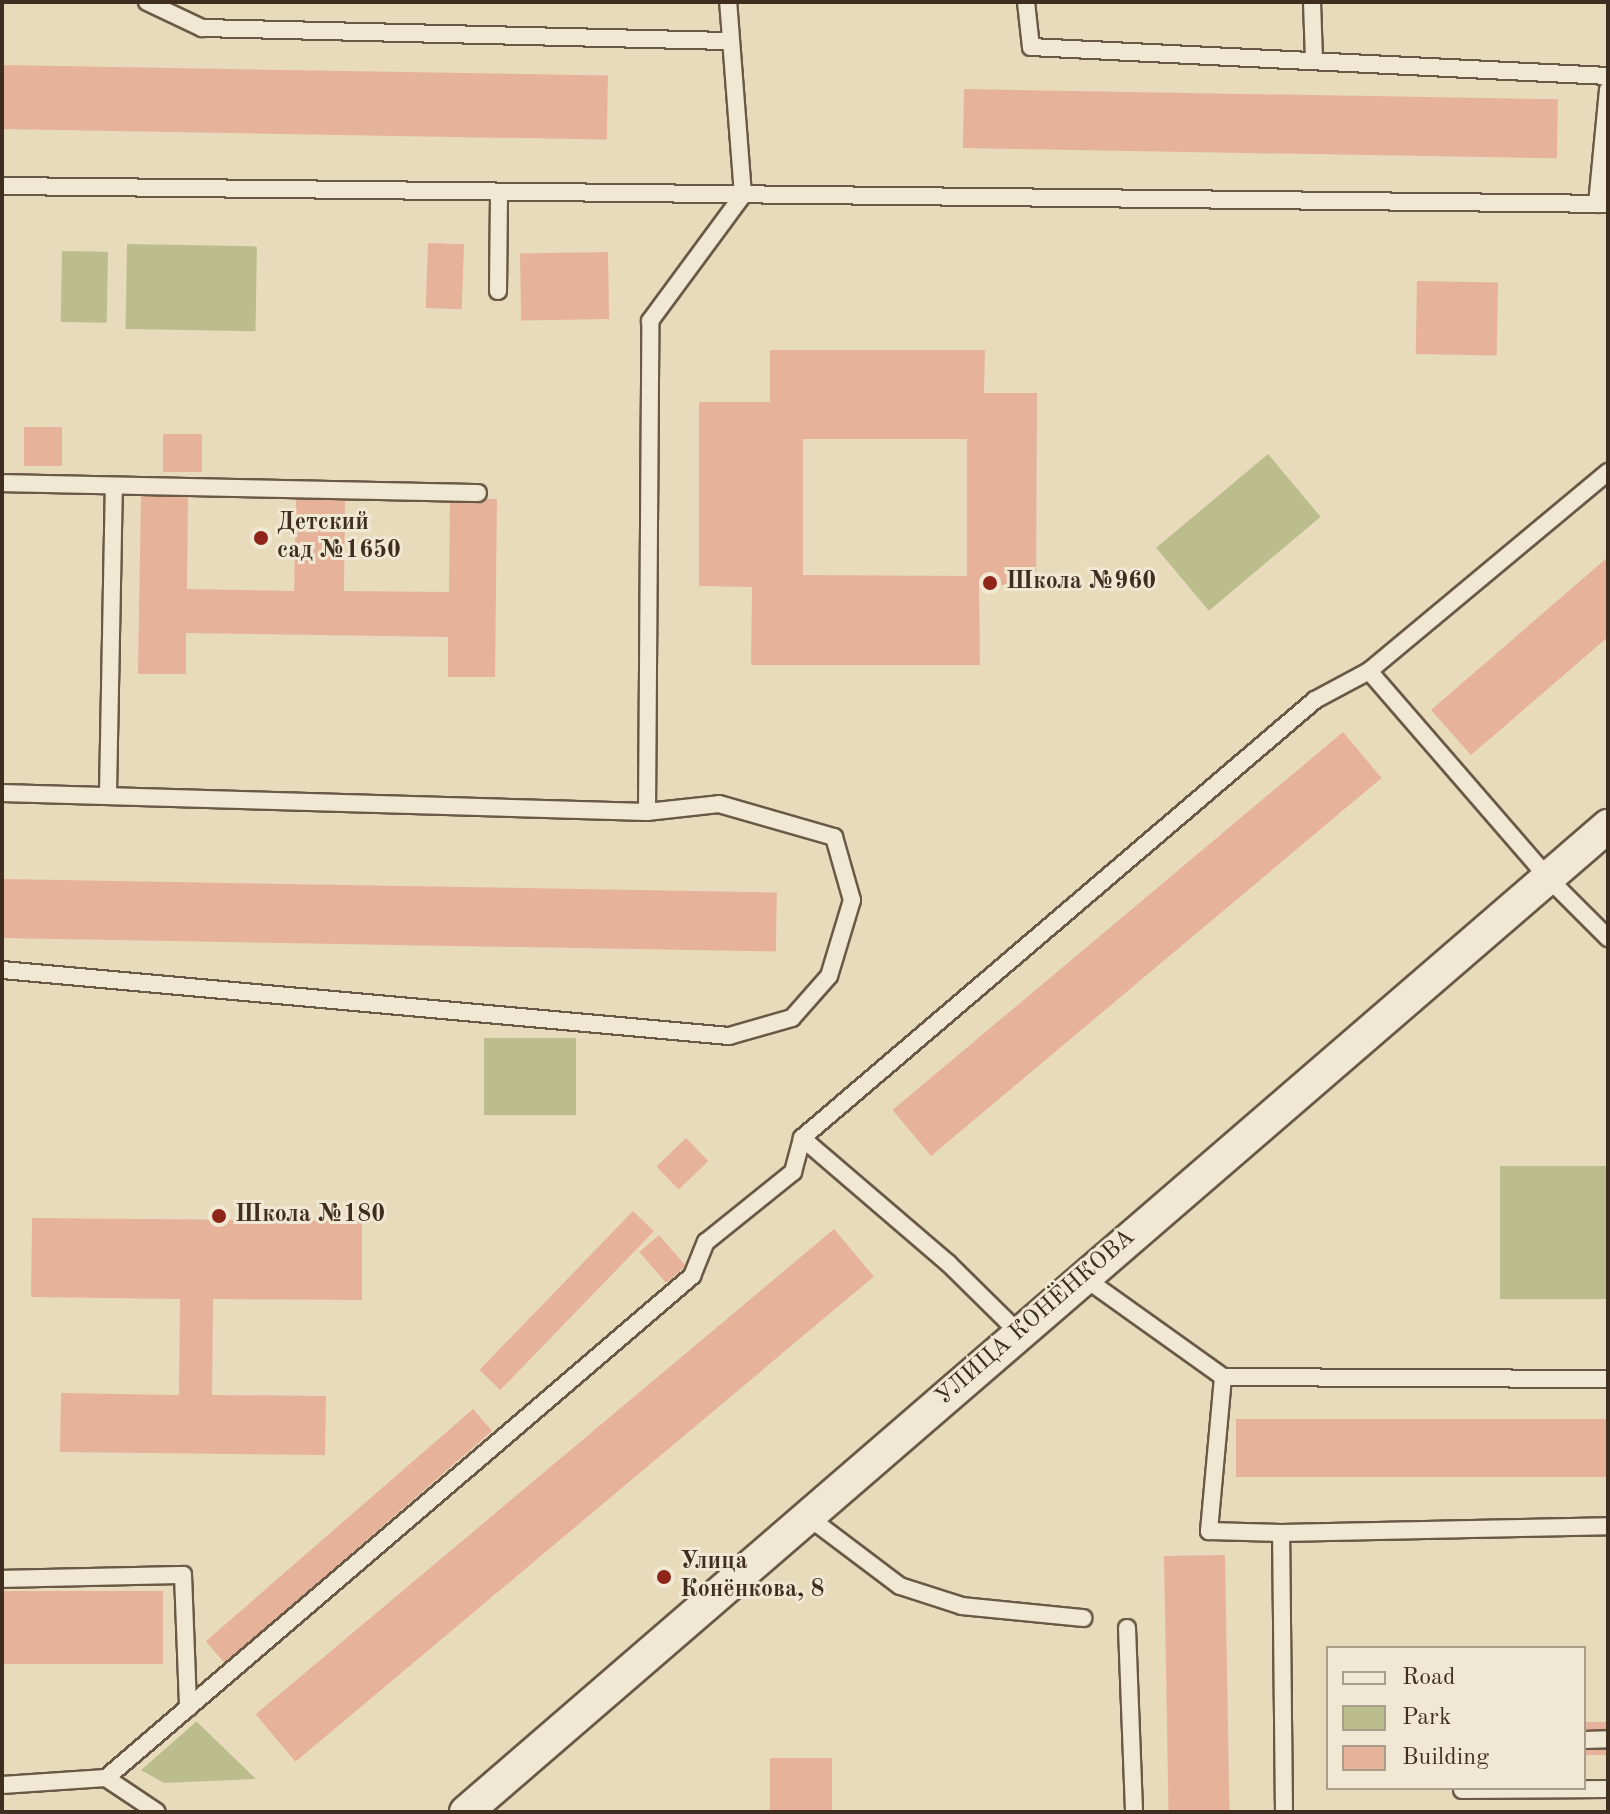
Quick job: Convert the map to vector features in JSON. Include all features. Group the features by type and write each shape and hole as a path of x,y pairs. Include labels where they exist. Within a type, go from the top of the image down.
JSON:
{"street":[{"name":"УЛИЦА КОНЁНКОВА","path":"466,1812 1608,826"}],"lane":[{"path":"147,2 202,28 728,41"},
{"path":"647,812 650,321 743,195 728,41 728,2"},
{"path":"1026,2 1031,47 1314,58 1608,76"},
{"path":"1312,2 1314,58"},
{"path":"2,186 1602,204 1608,90"},
{"path":"498,291 499,192"},
{"path":"2,1785 106,1778 692,1276 706,1242 793,1172 802,1138 1315,700 1369,671 1608,472"},
{"path":"2,483 114,488 478,493"},
{"path":"108,792 114,488"},
{"path":"1369,671 1548,878 1608,938"},
{"path":"2,793 108,792 647,812 719,804 834,837 852,900 829,976 792,1018 729,1036 2,970"},
{"path":"802,1138 948,1263 1019,1333"},
{"path":"1083,1277 1223,1377 1608,1379"},
{"path":"1223,1377 1209,1531 1281,1533 1608,1526"},
{"path":"807,1516 900,1586 962,1606 1083,1618"},
{"path":"1281,1533 1284,1812"},
{"path":"2,1579 183,1575 188,1708"},
{"path":"1127,1628 1134,1812"},
{"path":"1586,1740 1608,1739"},
{"path":"106,1778 157,1812"},
{"path":"1586,1789 1608,1789"}],"green space":[{"path":"127,244 257,246 255,331 126,329"},
{"path":"62,251 108,252 107,323 61,322"},
{"path":"1268,454 1321,517 1209,611 1156,548"},
{"path":"484,1038 576,1038 576,1115 484,1115"},
{"path":"1500,1166 1608,1166 1608,1299 1500,1299"},
{"path":"196,1722 256,1779 164,1783 141,1770"}],"building":[{"path":"2,65 608,76 607,140 2,129"},
{"path":"964,89 1558,99 1557,158 963,148"},
{"path":"428,243 464,244 462,309 426,308"},
{"path":"608,252 609,319 521,321 520,254"},
{"path":"1417,281 1498,282 1497,355 1416,354"},
{"path":"770,350 985,350 984,393 1037,393 1036,585 979,585 980,665 751,665 752,587 699,586 699,402 770,402","holes":["803,439 967,439 967,576 803,575"]},
{"path":"24,427 62,427 62,466 24,466"},
{"path":"163,434 202,434 202,472 163,472"},
{"path":"141,495 188,496 187,589 294,591 296,499 345,500 344,591 449,592 450,498 497,499 495,677 448,677 448,637 186,633 186,674 138,674"},
{"path":"1608,557 1608,637 1471,755 1431,710"},
{"path":"1343,732 1382,778 931,1156 893,1110"},
{"path":"2,879 777,893 776,952 2,938"},
{"path":"686,1138 708,1161 679,1189 657,1166"},
{"path":"633,1211 654,1231 500,1390 479,1370"},
{"path":"32,1218 362,1221 362,1300 213,1299 212,1395 326,1396 325,1455 60,1452 61,1393 179,1395 180,1299 31,1297"},
{"path":"834,1229 874,1276 295,1762 256,1714"},
{"path":"659,1235 686,1266 666,1283 639,1252"},
{"path":"473,1409 492,1431 225,1663 206,1641"},
{"path":"1236,1419 1608,1419 1608,1477 1236,1477"},
{"path":"1225,1555 1229,1812 1168,1812 1164,1556"},
{"path":"2,1591 163,1591 163,1664 2,1664"},
{"path":"1586,1722 1608,1722 1608,1755 1586,1755"},
{"path":"770,1758 832,1758 832,1812 770,1812"}],"place":[{"name":"Детский сад №1650","path":"261,538"},
{"name":"Школа №960","path":"990,583"},
{"name":"Школа №180","path":"219,1216"},
{"name":"Улица Конёнкова, 8","path":"664,1577"}]}
